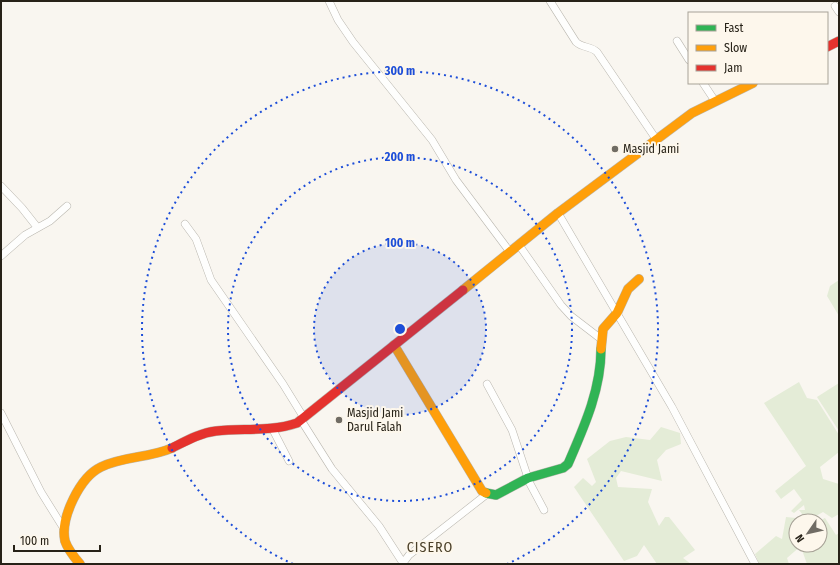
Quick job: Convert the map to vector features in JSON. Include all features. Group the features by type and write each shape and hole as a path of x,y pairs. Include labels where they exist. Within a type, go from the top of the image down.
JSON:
{"main road":[{"path":"828,46 839,41"},
{"path":"80,564 66,545 64,529 68,512 83,484 92,473 107,464 158,453 212,432 273,430 288,426 302,419 558,213 656,139 692,113 751,84"},
{"path":"394,345 482,491 487,494 496,495 528,478 563,468 570,460 591,411 601,365 601,339 603,329 617,313 624,295 639,278"}],"street":[{"path":"329,1 338,20 353,42 427,134 456,180 510,252"},
{"path":"550,1 576,42 580,45 592,48 597,52 656,139"},
{"path":"677,41 688,58"},
{"path":"705,84 715,101"},
{"path":"1,186 38,227"},
{"path":"1,256 25,235 50,221 67,206"},
{"path":"558,213 694,445 755,564"},
{"path":"186,224 196,239 211,280 283,384 332,469 379,526 402,563 408,555 487,494"},
{"path":"519,245 561,305 571,316 601,339"},
{"path":"487,384 512,430 528,478 544,510"},
{"path":"2,417 41,492 64,529"},
{"path":"273,430 289,461"}],"green space":[{"path":"839,280 839,316 827,296 830,286"},
{"path":"799,382 807,398 817,400 839,435 839,452 820,467 823,479 839,484 839,514 832,518 828,515 828,513 823,512 801,513 799,510 805,510 804,505 794,513 791,511 802,500 794,489 781,499 775,491 806,466 764,403"},
{"path":"839,383 839,431 817,397"},
{"path":"661,427 680,433 681,444 666,450 657,460 662,481 621,471 616,478 618,487 652,489 648,502 659,526 665,517 669,517 695,550 683,558 691,564 657,564 644,545 637,556 624,561 574,487 583,478 592,486 596,482 587,459 610,441 626,437 650,440"},
{"path":"786,517 788,517 788,553 793,553 787,558 789,564 759,564 755,554 776,536 782,539"},
{"path":"828,523 836,535 839,533 839,564 807,564 803,553 828,553"}],"traffic: fast":[{"path":"486,493 496,495 528,478 563,468 568,464 595,394 601,349"}],"traffic: slow":[{"path":"463,290 558,213 692,113 751,84"},
{"path":"601,349 603,329 617,313 628,289 639,279"},
{"path":"394,345 482,491 486,493"},
{"path":"80,564 68,547 65,541 64,532 73,499 86,480 93,472 109,463 155,454 172,448"}],"traffic: jam":[{"path":"828,46 839,41"},
{"path":"172,448 210,432 277,428 297,423 463,290"}],"place":[{"name":"Masjid Jami","path":"615,149"},
{"name":"Masjid Jami Darul Falah","path":"339,420"}],"district":[{"name":"CISERO","path":"430,547"}]}
